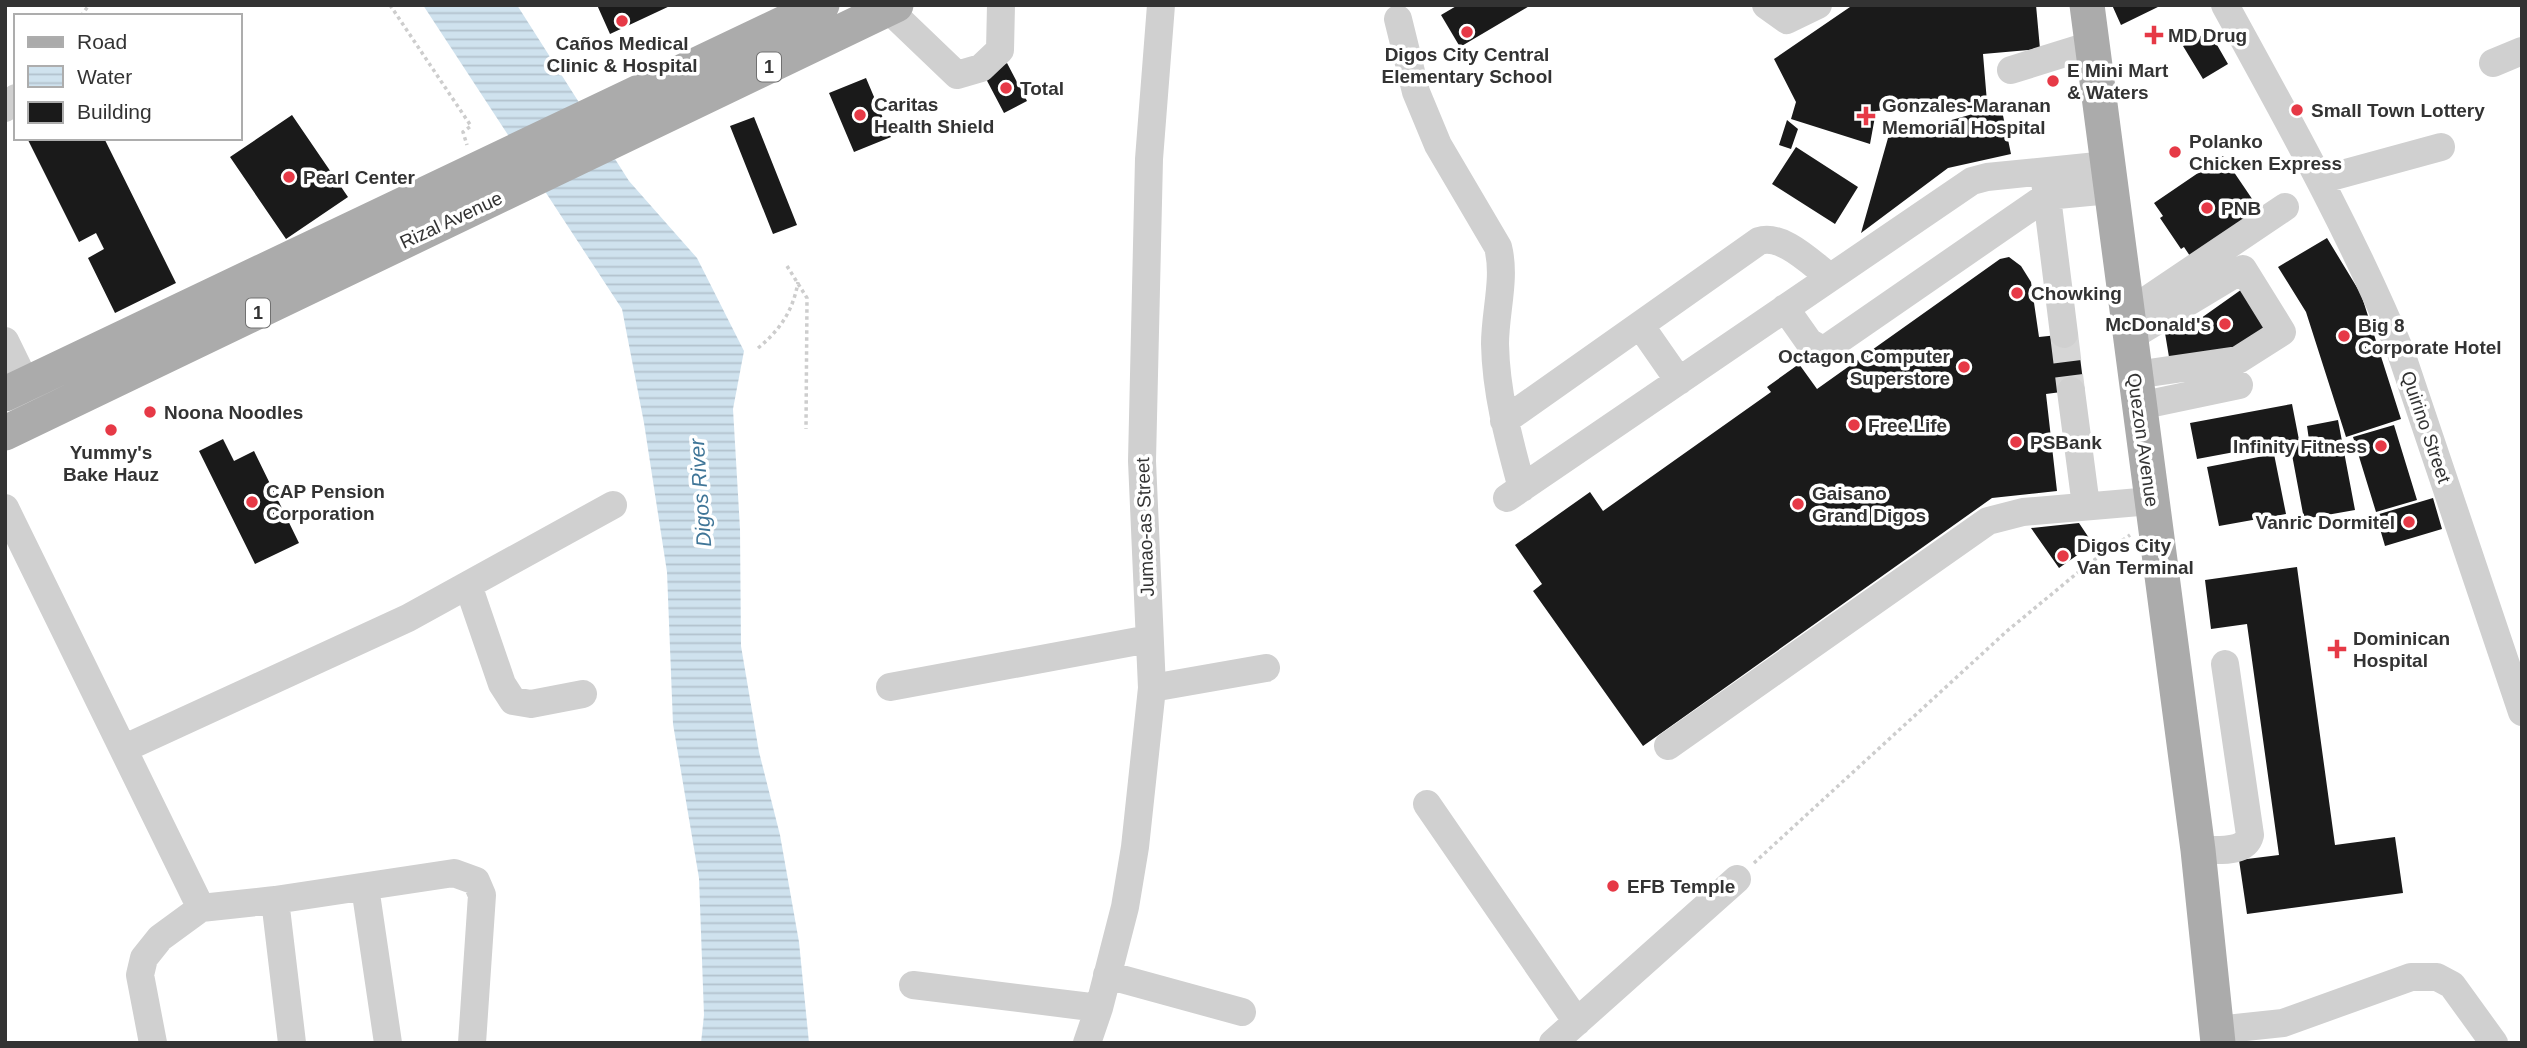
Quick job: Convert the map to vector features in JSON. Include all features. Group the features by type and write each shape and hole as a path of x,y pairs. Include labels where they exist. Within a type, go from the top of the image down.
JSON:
{"main road":[{"name":"Rizal Avenue","path":"15,389 821,5"},
{"name":"Quezon Avenue","path":"2087,5 2198,850 2217,1036"},
{"name":"Rizal Avenue","path":"5,433 643,129 892,7"},
{"path":"553,133 567,165"}],"street":[{"path":"892,7 957,75 981,68 1000,50 1001,5"},
{"name":"Jumao-as Street","path":"1087,1043 1099,1008 1135,847 1152,688 1143,414 1149,159 1161,5"},
{"path":"1766,5 1787,20 1818,5"},
{"name":"Quirino Street","path":"2225,5 2348,233 2401,353 2522,712"},
{"path":"1398,19 1416,92 1438,145 1498,247 1503,264 1496,303 1495,343 1497,380 1515,493 1972,181 1987,177 2045,184 2109,178"},
{"path":"2011,70 2091,46"},
{"path":"2494,63 2522,51"},
{"path":"2320,180 2441,147"},
{"path":"1785,308 1809,342 1821,349 1827,348 2045,184"},
{"path":"2045,184 2064,334"},
{"path":"2128,325 2285,207"},
{"path":"1504,421 1767,239 1783,244 1830,277"},
{"path":"2128,325 2243,269 2282,332 2238,360 2137,391"},
{"path":"1640,326 1679,381"},
{"path":"5,341 15,389"},
{"path":"2137,391 2239,385"},
{"path":"2071,391 2086,506"},
{"path":"123,749 408,618 613,505"},
{"path":"1668,746 1988,521 2023,512 2086,506 2153,510"},
{"path":"5,508 201,908"},
{"path":"468,585 502,684 513,701 531,704 583,694"},
{"path":"890,687 1149,639"},
{"path":"2198,850 2241,847 2247,843 2250,835 2225,664"},
{"path":"1152,688 1266,668"},
{"path":"1427,804 1577,1022"},
{"path":"153,1043 141,982 144,958 160,938 201,908 275,901 454,873 476,881 482,895 472,1043"},
{"path":"1553,1043 1737,879"},
{"path":"365,887 388,1043"},
{"path":"275,901 292,1043"},
{"path":"1107,975 1242,1012"},
{"path":"2217,1036 2283,1023 2411,977 2437,977 2452,985 2494,1043"},
{"path":"913,985 1099,1008"}],"path":[{"path":"390,5 471,125 463,132"},
{"path":"788,266 799,280 807,298 806,429"},
{"path":"758,348 785,321 795,300 799,280"},
{"path":"1737,879 2007,631 2153,510"}],"water":[{"name":"Digos River","path":"423,5 517,5 629,181 697,258 744,351 733,409 740,529 741,646 759,752 780,835 799,942 809,1043 701,1043 704,1015 699,878 673,724 667,572 644,423 622,309"}],"building":[{"name":"Caños Medical Clinic & Hospital","path":"597,5 672,5 610,34"},
{"name":"Digos City Central Elementary School","path":"1458,5 1531,5 1460,47 1441,15"},
{"path":"2036,5 2040,49 1983,54 1987,102 1876,111 1870,144 1791,119 1796,102 1774,59 1850,7"},
{"path":"2112,5 2162,5 2121,25"},
{"path":"2209,31 2228,64 2203,79 2183,46"},
{"name":"Total","path":"1007,63 1027,101 1004,113 984,75"},
{"name":"Caritas Health Shield","path":"866,78 891,137 854,152 829,93"},
{"path":"2001,106 2011,154 1948,168 1861,233 1888,138"},
{"name":"Pearl Center","path":"292,115 348,197 286,239 230,157"},
{"path":"754,117 797,225 773,234 730,126"},
{"path":"1787,120 1798,129 1791,149 1779,145"},
{"path":"28,140 105,140 176,283 115,313 88,258 104,249 96,233 79,242"},
{"path":"1796,147 1858,187 1835,224 1772,184"},
{"name":"PNB","path":"2223,156 2261,212 2192,259 2184,247 2181,249 2160,218 2163,216 2154,203"},
{"name":"Big 8 Corporate Hotel","path":"2327,238 2361,294 2401,419 2346,437 2306,312 2278,267"},
{"name":"Gaisano Grand Digos","path":"2009,257 2021,266 2031,282 2039,337 2077,333 2084,389 2046,394 2057,491 1992,498 1643,746 1533,591 1542,584 1515,545 1590,492 1603,511 1771,392 1767,387 1799,364 1817,389 2000,259"},
{"name":"McDonald's","path":"2245,287 2273,331 2247,349 2169,357 2164,327 2197,321"},
{"path":"2292,404 2299,440 2197,459 2190,423"},
{"path":"2338,420 2355,510 2304,519 2290,444 2309,440 2307,426"},
{"path":"2394,425 2417,500 2376,512 2353,437"},
{"name":"CAP Pension Corporation","path":"223,439 234,461 254,451 299,543 255,564 199,451"},
{"path":"2274,454 2286,514 2219,526 2207,467"},
{"name":"Vanric Dormitel","path":"2433,498 2442,529 2385,546 2376,515"},
{"name":"Digos City Van Terminal","path":"2079,523 2093,544 2059,568 2031,528"},
{"path":"2297,567 2335,845 2395,837 2403,893 2247,914 2239,860 2279,855 2247,624 2211,629 2205,580"}],"tunnel":[{"path":"2064,334 2071,391"}],"place":[{"name":"Caños Medical Clinic & Hospital","path":"622,21"},
{"name":"Digos City Central Elementary School","path":"1467,32"},
{"name":"MD Drug","path":"2154,35"},
{"name":"E Mini Mart & Waters","path":"2053,81"},
{"name":"Total","path":"1006,88"},
{"name":"Small Town Lottery","path":"2297,110"},
{"name":"Caritas Health Shield","path":"860,115"},
{"name":"Gonzales-Maranan Memorial Hospital","path":"1866,116"},
{"name":"Polanko Chicken Express","path":"2175,152"},
{"name":"Pearl Center","path":"289,177"},
{"name":"PNB","path":"2207,208"},
{"name":"Chowking","path":"2017,293"},
{"name":"McDonald's","path":"2225,324"},
{"name":"Big 8 Corporate Hotel","path":"2344,336"},
{"name":"Octagon Computer Superstore","path":"1964,367"},
{"name":"Noona Noodles","path":"150,412"},
{"name":"Free.Life","path":"1854,425"},
{"name":"Yummy's Bake Hauz","path":"111,430"},
{"name":"PSBank","path":"2016,442"},
{"name":"Infinity Fitness","path":"2381,446"},
{"name":"CAP Pension Corporation","path":"252,502"},
{"name":"Gaisano Grand Digos","path":"1798,504"},
{"name":"Vanric Dormitel","path":"2409,522"},
{"name":"Digos City Van Terminal","path":"2063,556"},
{"name":"Dominican Hospital","path":"2337,649"},
{"name":"EFB Temple","path":"1613,886"}]}
